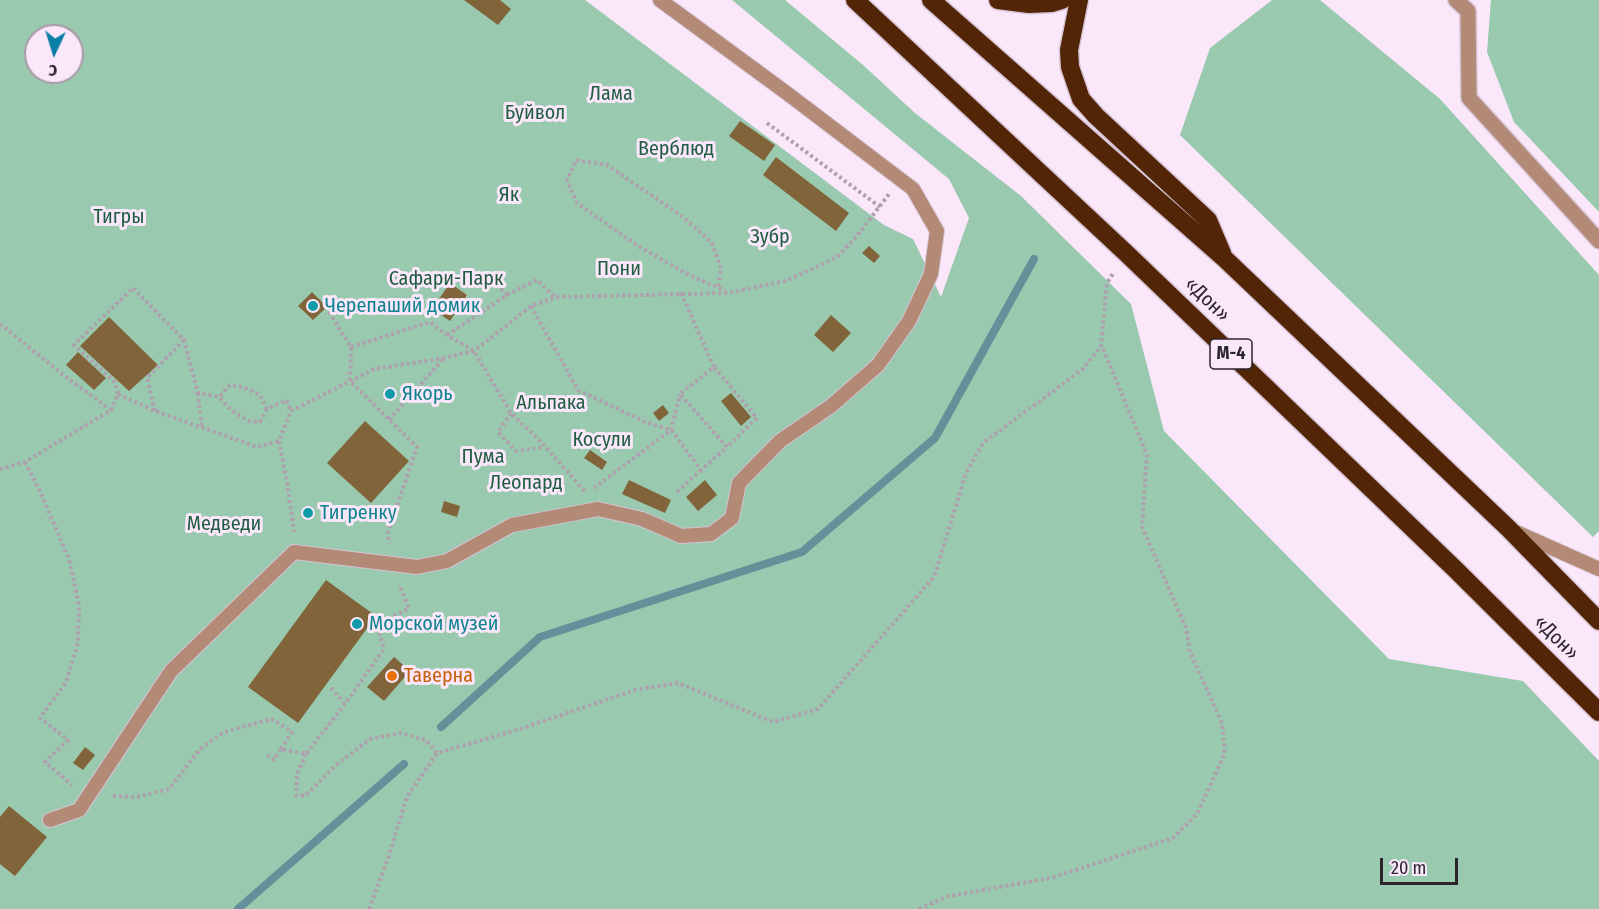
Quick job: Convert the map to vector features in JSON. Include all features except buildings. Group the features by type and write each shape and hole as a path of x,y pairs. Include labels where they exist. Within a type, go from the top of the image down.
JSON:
{"highway":[{"name":"«Дон»","path":"856,0 1126,253 1599,712"},
{"path":"931,0 1224,258 1508,528 1599,621"},
{"path":"998,0 1029,4 1062,0"},
{"path":"1079,0 1072,31 1070,67 1081,99 1096,116 1208,220 1224,258"}],"street":[{"path":"1455,0 1468,11 1469,98 1599,241"}],"lane":[{"path":"50,820 79,810 171,671 294,552 417,567 447,561 512,525 598,509 642,519 681,536 711,534 732,519 739,483 780,441 831,406 878,365 909,321 931,274 937,231 912,189 660,0"},
{"path":"1508,528 1599,569"}],"path":[{"path":"767,123 880,207"},
{"path":"718,286 721,269 712,243 682,216 607,165 576,160 567,181 577,203 638,246 689,275 718,286 728,293"},
{"path":"294,537 279,441 291,411 374,369 474,351 531,306 556,297 728,293 785,281 836,258 857,236 901,179"},
{"path":"919,909 950,897 1051,878 1173,838 1197,814 1225,753 1222,723 1190,652 1186,628 1142,527 1147,455 1101,345 1107,283 1126,253"},
{"path":"484,273 507,295"},
{"path":"447,335 507,295 537,280 556,297"},
{"path":"0,469 25,462 111,410 118,394 115,382 74,345 133,288 184,340 198,393 202,428"},
{"path":"677,492 758,418 714,367 681,293"},
{"path":"531,306 578,390 645,422 672,430 701,470"},
{"path":"329,312 351,347 350,381 417,447 388,532 389,562 409,608 377,624 384,649 306,754 297,774 296,795 305,796 336,765 370,739 400,733 426,740 437,753"},
{"path":"351,347 430,322 474,351 511,414 544,446 587,494 672,430 681,394 714,367"},
{"path":"0,324 111,410"},
{"path":"155,411 147,378 184,340"},
{"path":"369,909 407,797 437,753 514,731 634,690 678,682 773,722 818,709 934,577 966,473 983,444 1083,369 1101,345"},
{"path":"389,420 444,358"},
{"path":"219,397 231,385 243,387 260,395 267,409"},
{"path":"198,393 219,397 232,411 249,421 260,422 267,409 286,400 291,411"},
{"path":"118,394 155,411 257,447 279,441"},
{"path":"681,394 727,447"},
{"path":"511,414 498,432 516,451 544,446"},
{"path":"25,462 69,560 79,605 78,642 66,682 40,718 68,740 45,762 89,794 137,797 169,789 201,749 224,732 272,719 292,732 274,760 267,755"},
{"path":"330,688 345,704"},
{"path":"281,749 306,754"}],"green space":[{"path":"0,0 585,0 884,225 913,239 941,297 969,218 949,179 732,0 785,0 863,65 915,113 1021,196 1131,304 1164,431 1389,659 1523,681 1599,761 1599,909 0,909"},
{"path":"1272,0 1320,0 1440,99 1599,275 1599,531 1593,537 1180,135 1210,48"},
{"path":"1491,0 1599,0 1599,212 1514,122 1487,52"}],"waterway":[{"path":"441,727 540,637 802,552 935,438 1034,259"},
{"path":"238,909 404,764"}],"place":[{"name":"Черепаший домик","path":"313,306"},
{"name":"Якорь","path":"390,394"},
{"name":"Тигренку","path":"308,513"},
{"name":"Морской музей","path":"357,624"},
{"name":"Таверна","path":"392,676"}],"park label":[{"name":"Лама","path":"611,94"},
{"name":"Буйвол","path":"535,113"},
{"name":"Верблюд","path":"676,149"},
{"name":"Як","path":"509,195"},
{"name":"Тигры","path":"119,217"},
{"name":"Зубр","path":"770,237"},
{"name":"Пони","path":"619,269"},
{"name":"Сафари-Парк","path":"446,279"},
{"name":"Альпака","path":"551,403"},
{"name":"Косули","path":"602,440"},
{"name":"Пума","path":"483,457"},
{"name":"Леопард","path":"526,483"},
{"name":"Медведи","path":"224,524"}]}
